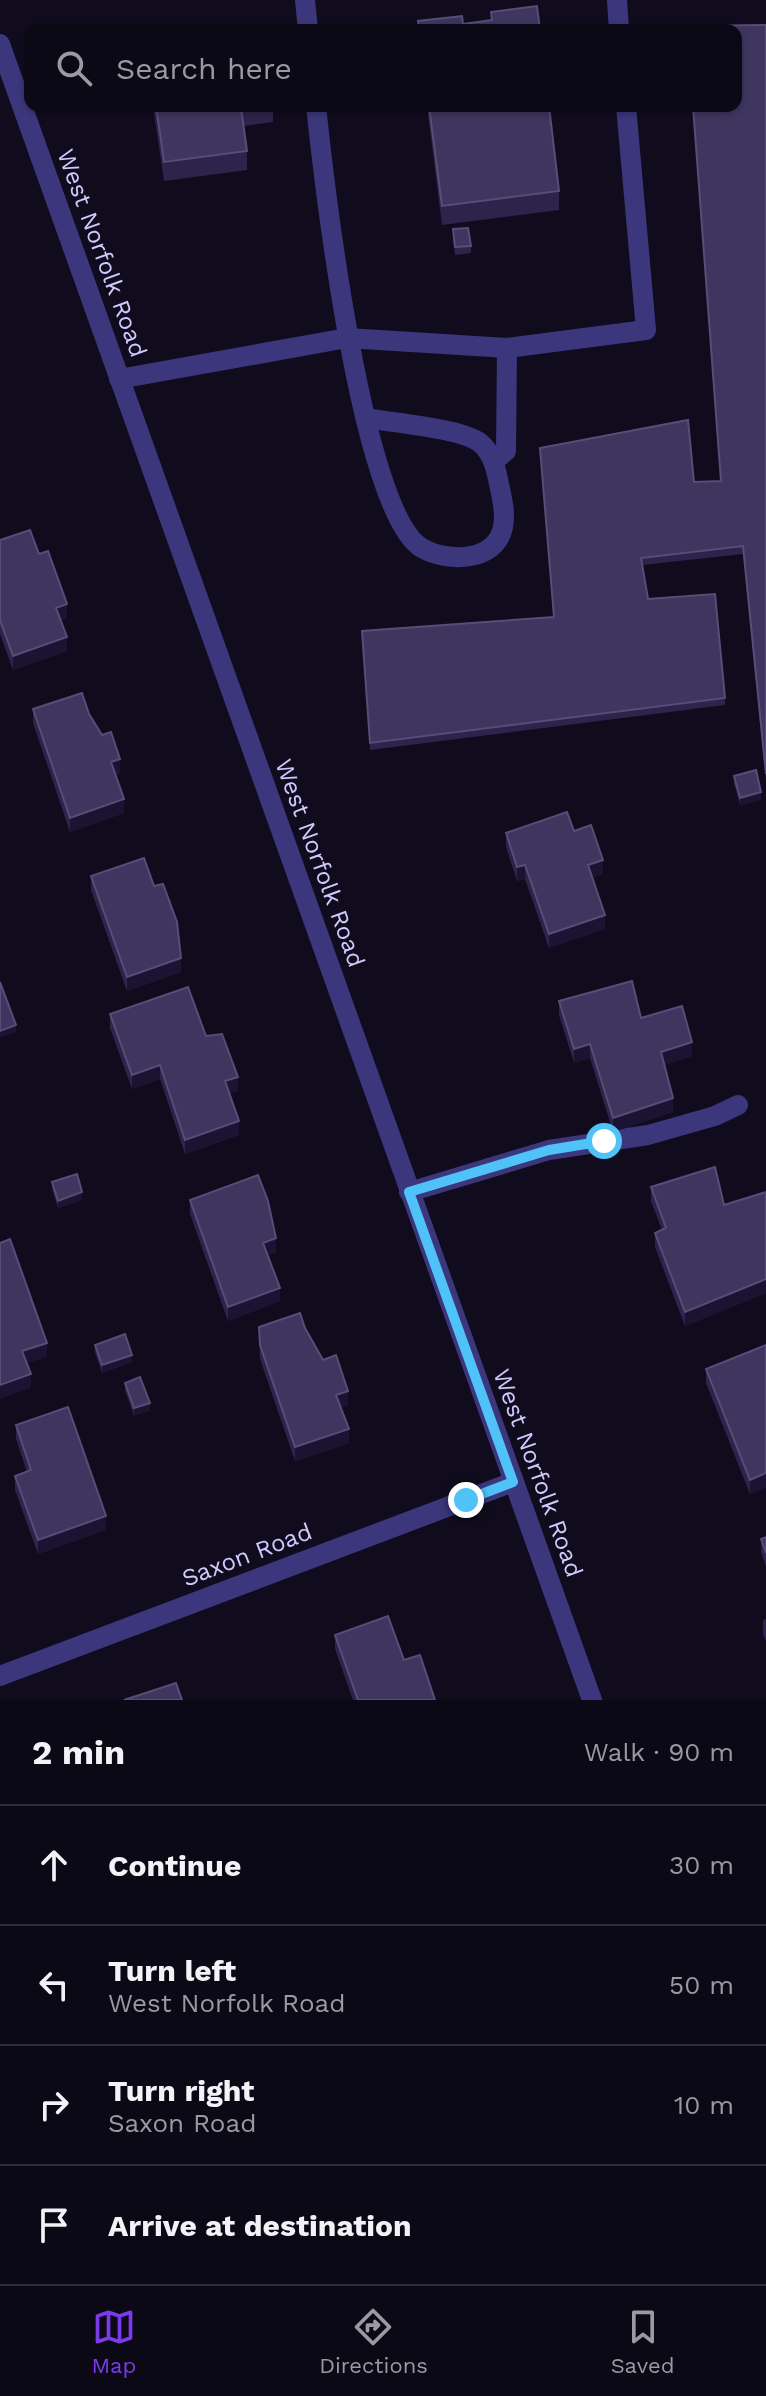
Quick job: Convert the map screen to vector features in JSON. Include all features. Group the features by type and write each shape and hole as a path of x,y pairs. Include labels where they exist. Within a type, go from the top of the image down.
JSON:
{"street":[{"path":"305,0 307,24"},
{"path":"617,0 619,24"},
{"name":"West Norfolk Road","path":"0,44 24,112"},
{"name":"West Norfolk Road","path":"24,112 592,1700"},
{"path":"317,112 347,338 367,418 400,526 419,547 436,555 471,558 492,547 503,530 505,511 494,461 480,443 464,435 367,418"},
{"path":"119,379 347,338 507,348 646,330 627,112"},
{"path":"494,461 506,451 507,348"},
{"path":"409,1192 549,1150 648,1135 715,1116 738,1105"},
{"name":"Saxon Road","path":"0,1676 513,1482"}],"building":[{"path":"537,6 539,24 463,24 492,20 491,12"},
{"path":"462,16 463,24 418,24 418,21"},
{"path":"742,25 766,25 766,774 743,546 641,558 648,599 715,594 725,698 370,743 362,631 554,617 540,448 688,420 694,482 721,481 693,112 742,112"},
{"path":"157,112 242,112 247,151 164,162"},
{"path":"430,112 550,112 559,191 442,206"},
{"path":"468,228 471,246 455,247 453,229"},
{"path":"30,530 39,554 48,551 67,604 56,608 67,637 13,656 0,620 0,540"},
{"path":"82,693 89,714 102,735 111,732 120,759 111,762 124,799 70,818 33,709"},
{"path":"756,770 761,792 740,798 734,776"},
{"path":"567,812 574,831 591,825 603,860 588,865 605,915 549,934 525,865 517,867 506,833"},
{"path":"144,858 154,886 163,884 177,922 181,958 127,977 91,876"},
{"path":"632,981 641,1018 682,1006 692,1042 661,1052 673,1098 613,1118 590,1044 574,1049 559,1001"},
{"path":"0,982 16,1025 0,1031"},
{"path":"188,987 206,1036 222,1034 238,1077 225,1081 239,1121 185,1140 160,1065 132,1075 110,1014"},
{"path":"715,1167 724,1205 766,1192 766,1279 685,1312 655,1233 666,1228 651,1187"},
{"path":"77,1174 82,1192 58,1201 52,1182"},
{"path":"258,1175 268,1201 276,1238 263,1243 280,1288 228,1307 190,1200"},
{"path":"10,1239 47,1343 22,1351 31,1374 0,1385 0,1243"},
{"path":"300,1313 323,1360 336,1355 348,1391 336,1395 349,1429 295,1447 260,1345 259,1327"},
{"path":"125,1334 132,1355 102,1365 95,1345"},
{"path":"766,1345 766,1473 750,1480 706,1369"},
{"path":"140,1377 150,1403 134,1408 125,1383"},
{"path":"68,1407 106,1516 38,1540 15,1476 31,1470 16,1425"},
{"path":"388,1616 404,1660 420,1655 435,1700 358,1700 335,1635"},
{"path":"176,1683 182,1700 124,1700"}],"route":[{"path":"466,1500 513,1482 409,1192 549,1150 604,1141"}]}
